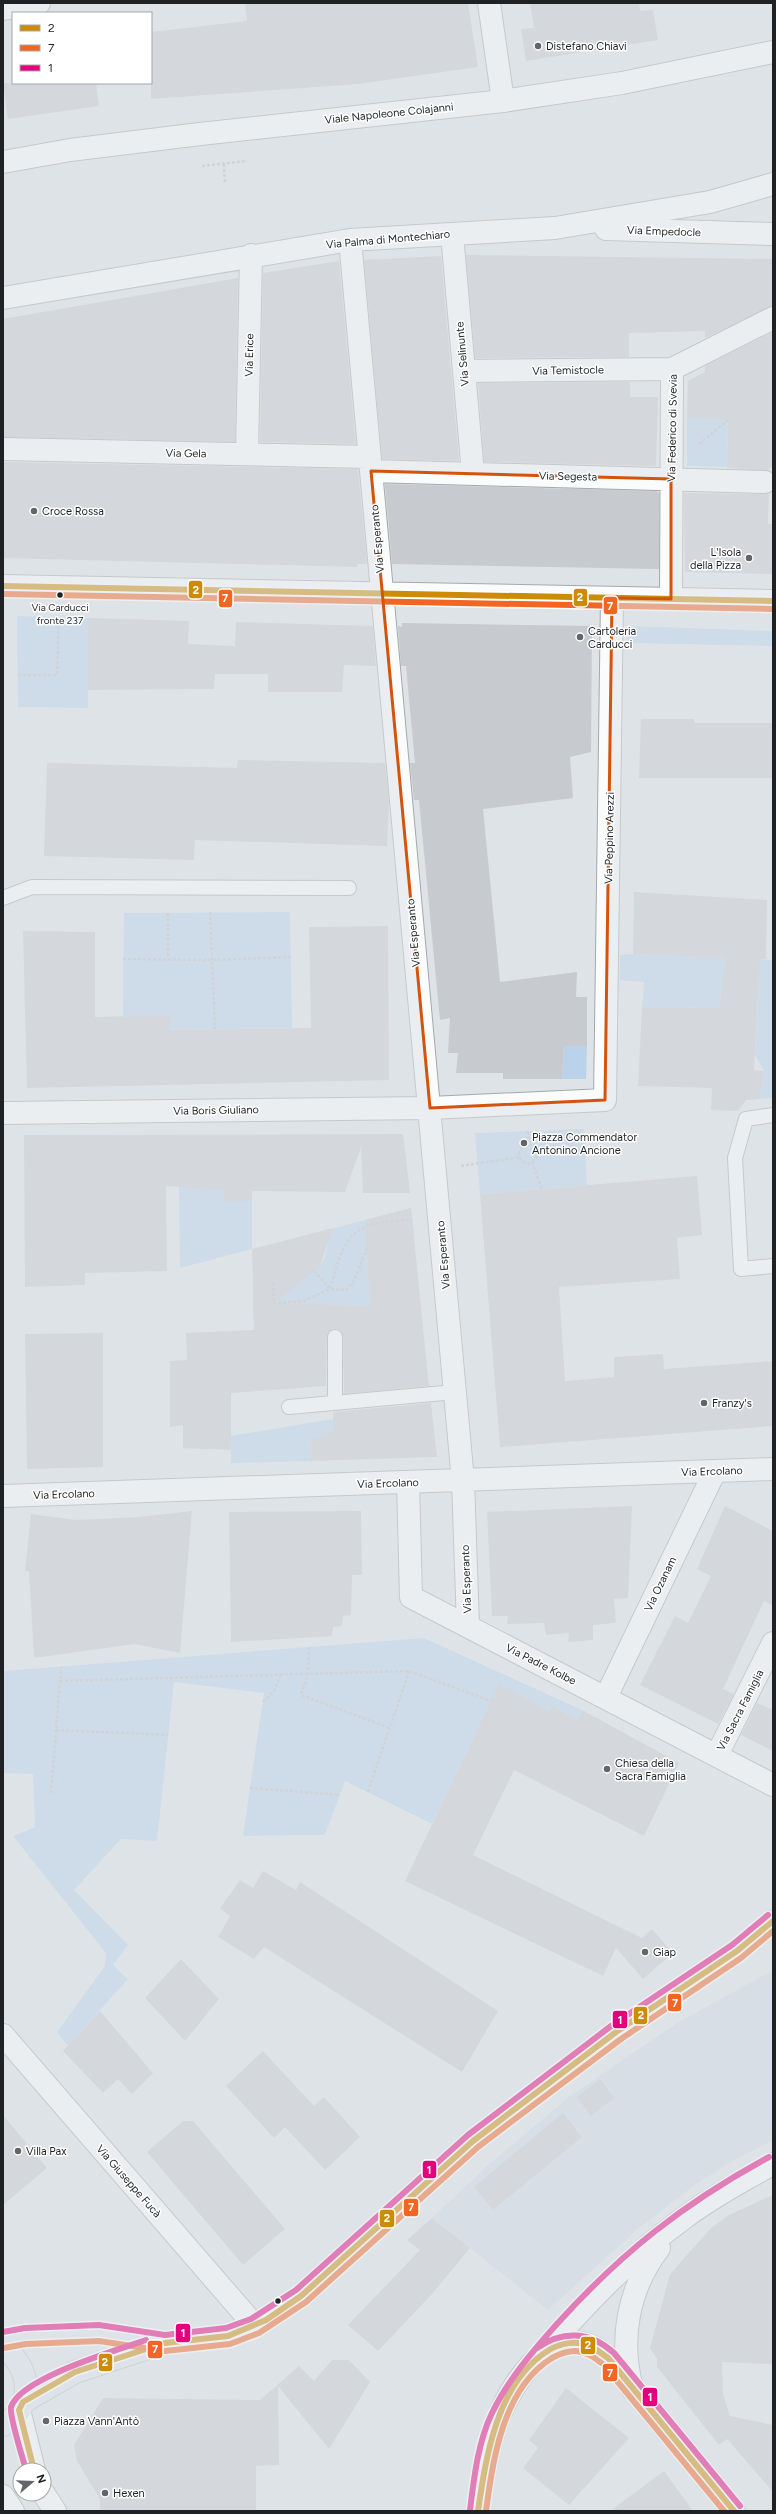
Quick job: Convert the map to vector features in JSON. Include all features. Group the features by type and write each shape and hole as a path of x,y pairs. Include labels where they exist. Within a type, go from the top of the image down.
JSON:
{"main road":[{"path":"3,2425 21,2406 75,2372 165,2343 228,2336 256,2326 301,2296 473,2141 616,2032 737,1951 773,1921"},
{"path":"3,2340 25,2336 99,2333 165,2343"},
{"path":"3,2347 20,2363 25,2374 27,2386 21,2406"}],"street":[{"path":"3,9 39,3"},
{"path":"489,3 503,101"},
{"name":"Viale Napoleone Colajanni","path":"3,162 70,150 503,101 622,83 773,52"},
{"name":"Via Palma di Montechiaro","path":"3,298 251,255 350,240 555,228 710,202 773,184"},
{"name":"Via Empedocle","path":"555,228 773,234"},
{"name":"Via Selinunte","path":"452,234 473,474"},
{"name":"Via Esperanto","path":"350,240 436,1170 463,1481 468,1626"},
{"name":"Via Erice","path":"246,454 251,255"},
{"name":"Via Federico di Svevia","path":"671,599 672,369 773,318"},
{"name":"Via Temistocle","path":"464,371 672,369"},
{"name":"Via Gela","path":"3,449 246,454 370,464"},
{"name":"Via Segesta","path":"370,464 473,474 765,482"},
{"path":"3,586 773,601"},
{"name":"Via Peppino Arezzi","path":"430,1108 605,1100 612,598"},
{"name":"Via Boris Giuliano","path":"3,1113 430,1108"},
{"name":"Via Ercolano","path":"3,1496 773,1469"},
{"name":"Via Ozanam","path":"606,1697 715,1471"},
{"name":"Via Padre Kolbe","path":"408,1482 411,1596 773,1785"},
{"name":"Via Sacra Famiglia","path":"717,1755 773,1643"},
{"name":"Via Giuseppe Fucà","path":"3,2035 256,2326"},
{"path":"478,2511 481,2487 498,2419 513,2392 540,2355 585,2305 679,2221 725,2190 773,2164"},
{"path":"632,2388 627,2367 628,2316 637,2285 645,2270 679,2221"},
{"path":"540,2355 563,2342 574,2341 589,2344 608,2358 734,2511"},
{"path":"21,2406 32,2462"},
{"path":"3,2496 12,2511"},
{"path":"49,2502 55,2511"}],"lane":[{"path":"3,898 32,887 349,888"},
{"path":"773,1115 746,1119 734,1158 741,1269 773,1266"},
{"path":"335,1337 335,1403"},
{"path":"289,1407 455,1392"}],"path":[{"path":"202,166 247,161"},
{"path":"224,164 225,184"},
{"path":"693,449 728,420"},
{"path":"18,675 57,675 59,617"},
{"path":"210,912 215,1029"},
{"path":"168,913 168,959"},
{"path":"123,959 212,960 291,957"},
{"path":"528,1131 529,1144"},
{"path":"520,1157 521,1148 529,1144"},
{"path":"529,1144 534,1146 538,1153"},
{"path":"538,1153 585,1150"},
{"path":"520,1157 526,1163 532,1162 538,1153"},
{"path":"436,1170 520,1157"},
{"path":"532,1162 542,1189"},
{"path":"330,1289 339,1256 347,1240 361,1228 381,1221 412,1220"},
{"path":"273,1283 273,1303 304,1301 330,1289 346,1290 354,1280 367,1248"},
{"path":"314,1271 330,1289"},
{"path":"309,1647 308,1674 301,1695 390,1728"},
{"path":"51,1793 61,1666"},
{"path":"368,1792 410,1671"},
{"path":"60,1681 410,1671 491,1701"},
{"path":"263,1702 274,1691 280,1674"},
{"path":"56,1730 168,1735"},
{"path":"250,1788 340,1795"}],"highlighted area":[{"path":"371,471 671,479 671,599 612,598 605,1100 430,1108"}],"shaded area":[{"path":"687,411 728,420 727,467 687,466"},
{"path":"17,616 88,618 88,708 18,707"},
{"path":"628,626 773,631 773,646 627,643"},
{"path":"290,912 292,1028 169,1030 123,1016 124,913"},
{"path":"633,954 773,960 773,1098 760,1099 764,1071 755,1055 758,1000 721,994 719,1008 642,1007 644,982 620,980 620,955"},
{"path":"564,1046 587,1046 586,1079 562,1079"},
{"path":"584,1129 587,1185 480,1194 475,1133"},
{"path":"179,1187 224,1187 224,1201 252,1201 252,1249 180,1268"},
{"path":"411,1208 414,1232 387,1233 370,1306 348,1305 319,1314 253,1318 253,1285 295,1279 316,1269 323,1260 327,1247 327,1230"},
{"path":"333,1419 333,1431 311,1440 310,1461 231,1463 231,1436"},
{"path":"424,1638 582,1710 577,1719 552,1706 549,1711 491,1701 432,1824 345,1781 325,1835 243,1836 264,1693 174,1682 157,1841 121,1839 74,1890 128,1945 113,1965 128,1979 68,2046 57,2032 105,1966 106,1953 13,1836 35,1827 33,1774 4,1773 4,1671"},
{"path":"773,1970 773,2140 731,2162 696,2184 640,2227 548,2310 432,2218 486,2167 570,2096 677,2023"}],"building":[{"path":"245,3 468,3 478,67 358,84 151,99 152,32 247,21"},
{"path":"530,3 639,3 640,11 653,10 658,40 526,61 521,29 534,28"},
{"path":"3,83 96,84 99,106 8,119"},
{"path":"466,255 773,259 773,306 705,338 705,331 629,333 629,357 475,358"},
{"path":"441,256 459,461 382,459 364,260"},
{"path":"339,261 356,444 260,442 263,273"},
{"path":"238,278 235,442 3,437 3,319"},
{"path":"773,332 773,468 769,468 769,471 727,468 728,420 687,417 688,381 705,372 705,366"},
{"path":"630,382 630,397 658,397 656,466 484,462 478,383"},
{"path":"3,462 358,469 367,564 357,564 358,567 3,558"},
{"path":"385,484 656,491 659,493 659,569 392,564"},
{"path":"684,493 769,494 768,524 773,524 773,574 685,572"},
{"path":"88,618 189,621 188,644 235,646 236,622 373,626 376,666 344,665 342,692 268,692 268,674 215,674 214,689 88,690"},
{"path":"402,623 592,626 591,752 570,757 573,798 483,809 500,982 577,972 576,997 587,997 587,1046 564,1046 562,1079 503,1079 503,1073 456,1073 458,1053 448,1053 450,1018 440,1020 419,800 414,800 410,763 415,763 406,666 401,666 398,626 402,627"},
{"path":"641,719 694,719 694,723 773,723 773,778 639,778"},
{"path":"238,760 385,763 389,801 387,846 195,840 194,860 44,856 47,763 237,768"},
{"path":"634,892 767,900 766,959 760,959 754,1070 764,1071 760,1099 746,1100 738,1111 711,1110 712,1088 638,1086 642,1007 719,1008 726,958 633,954"},
{"path":"388,926 389,1080 27,1088 23,931 95,932 95,1017 171,1015 169,1030 311,1028 309,927"},
{"path":"403,1134 410,1193 363,1193 361,1147 345,1192 252,1191 252,1201 224,1201 224,1190 166,1186 167,1271 85,1273 85,1285 25,1287 24,1135"},
{"path":"697,1176 702,1235 677,1238 680,1279 559,1287 565,1381 614,1377 614,1357 663,1354 664,1369 773,1361 773,1426 500,1447 480,1194"},
{"path":"411,1208 429,1386 344,1394 343,1337 340,1330 335,1329 328,1332 327,1337 326,1386 231,1393 231,1450 183,1448 183,1425 170,1427 170,1361 187,1360 186,1333 254,1330 252,1249 333,1228 320,1266 275,1303 370,1306 365,1220"},
{"path":"103,1333 103,1467 27,1469 25,1334"},
{"path":"431,1403 437,1457 310,1461 311,1440 333,1431 333,1412"},
{"path":"632,1506 628,1598 614,1599 616,1623 593,1625 593,1640 568,1642 569,1633 546,1635 544,1623 507,1624 508,1616 492,1616 487,1512"},
{"path":"725,1506 773,1531 773,1606 764,1601 723,1689 734,1694 718,1724 640,1685 675,1616 688,1623 711,1576 697,1569"},
{"path":"192,1511 180,1653 135,1644 34,1658 29,1571 25,1571 31,1514 76,1520 139,1517"},
{"path":"361,1511 362,1575 352,1575 351,1615 343,1616 342,1626 333,1627 332,1636 231,1642 229,1512"},
{"path":"499,1684 549,1711 552,1706 577,1719 582,1710 679,1763 644,1836 514,1770 473,1855 642,1938 652,1929 673,1953 643,1979 616,1948 603,1976 405,1881"},
{"path":"757,1703 773,1710 773,1751 741,1735"},
{"path":"263,1871 296,1890 300,1882 498,2011 462,2072 264,1947 254,1959 218,1937 230,1916 220,1908 240,1880 253,1888"},
{"path":"181,1959 219,1999 185,2041 145,1998"},
{"path":"100,2011 153,2073 132,2094 118,2079 103,2093 63,2051"},
{"path":"263,2051 314,2106 324,2097 360,2137 325,2170 285,2127 274,2138 226,2086"},
{"path":"600,2079 614,2098 591,2116 577,2097"},
{"path":"563,2113 582,2137 493,2210 474,2187"},
{"name":"Villa Pax","path":"3,2115 47,2168 3,2205"},
{"path":"183,2121 193,2121 285,2229 243,2265 147,2152"},
{"path":"773,2195 773,2364 722,2362 723,2394 730,2416 773,2425 773,2492 727,2439 719,2445 657,2367 657,2359 650,2348 670,2274 710,2229 729,2215"},
{"path":"432,2218 470,2248 433,2293 378,2351 348,2325 420,2250 407,2240"},
{"path":"332,2360 349,2360 370,2382 329,2449 278,2386 279,2465 256,2466 256,2511 100,2511 100,2499 77,2461 74,2445 103,2398 260,2400 299,2366 314,2381"},
{"path":"566,2388 629,2438 569,2505 523,2468 538,2448 529,2440"},
{"path":"664,2471 693,2511 610,2511"}],"transit line":[{"name":"2","path":"3,586 773,601"},
{"name":"7","path":"3,594 773,609"},
{"name":"1","path":"3,2332 25,2328 99,2325 165,2335 226,2328 251,2319 296,2290 468,2135 611,2026 732,1945 768,1915"},
{"name":"2","path":"32,2462 19,2410 23,2402 75,2372 165,2343 228,2336 266,2320 301,2296 473,2141 616,2032 737,1951 773,1921"},
{"name":"7","path":"4,2348 26,2344 99,2341 165,2351 230,2344 259,2333 306,2302 478,2147 621,2039 741,1958 773,1931"},
{"name":"1","path":"470,2510 477,2460 487,2424 505,2389 538,2346 580,2299 630,2252 655,2231 681,2211 738,2174 769,2157"},
{"name":"1","path":"537,2348 557,2338 576,2336 596,2340 614,2353 740,2506"},
{"name":"1","path":"24,2462 11,2412 11,2407 18,2396 32,2386 71,2366 146,2340"},
{"name":"2","path":"478,2511 490,2444 506,2401 517,2381 531,2364 549,2350 569,2343 585,2344 608,2358 734,2511"},
{"name":"7","path":"486,2511 492,2469 503,2426 511,2406 522,2387 535,2371 552,2358 574,2351 583,2352 603,2364 724,2511"}],"place":[{"name":"Distefano Chiavi","path":"538,46"},
{"name":"Croce Rossa","path":"34,511"},
{"name":"L'Isola della Pizza","path":"749,558"},
{"name":"Via Carducci fronte 237","path":"60,595"},
{"name":"Cartoleria Carducci","path":"580,637"},
{"name":"Piazza Commendator Antonino Ancione","path":"524,1143"},
{"name":"Franzy's","path":"704,1403"},
{"name":"Chiesa della Sacra Famiglia","path":"607,1769"},
{"name":"Giap","path":"645,1952"},
{"name":"Villa Pax","path":"18,2151"},
{"name":"Piazza Vann'Antò","path":"46,2421"},
{"name":"Hexen","path":"105,2493"}]}
